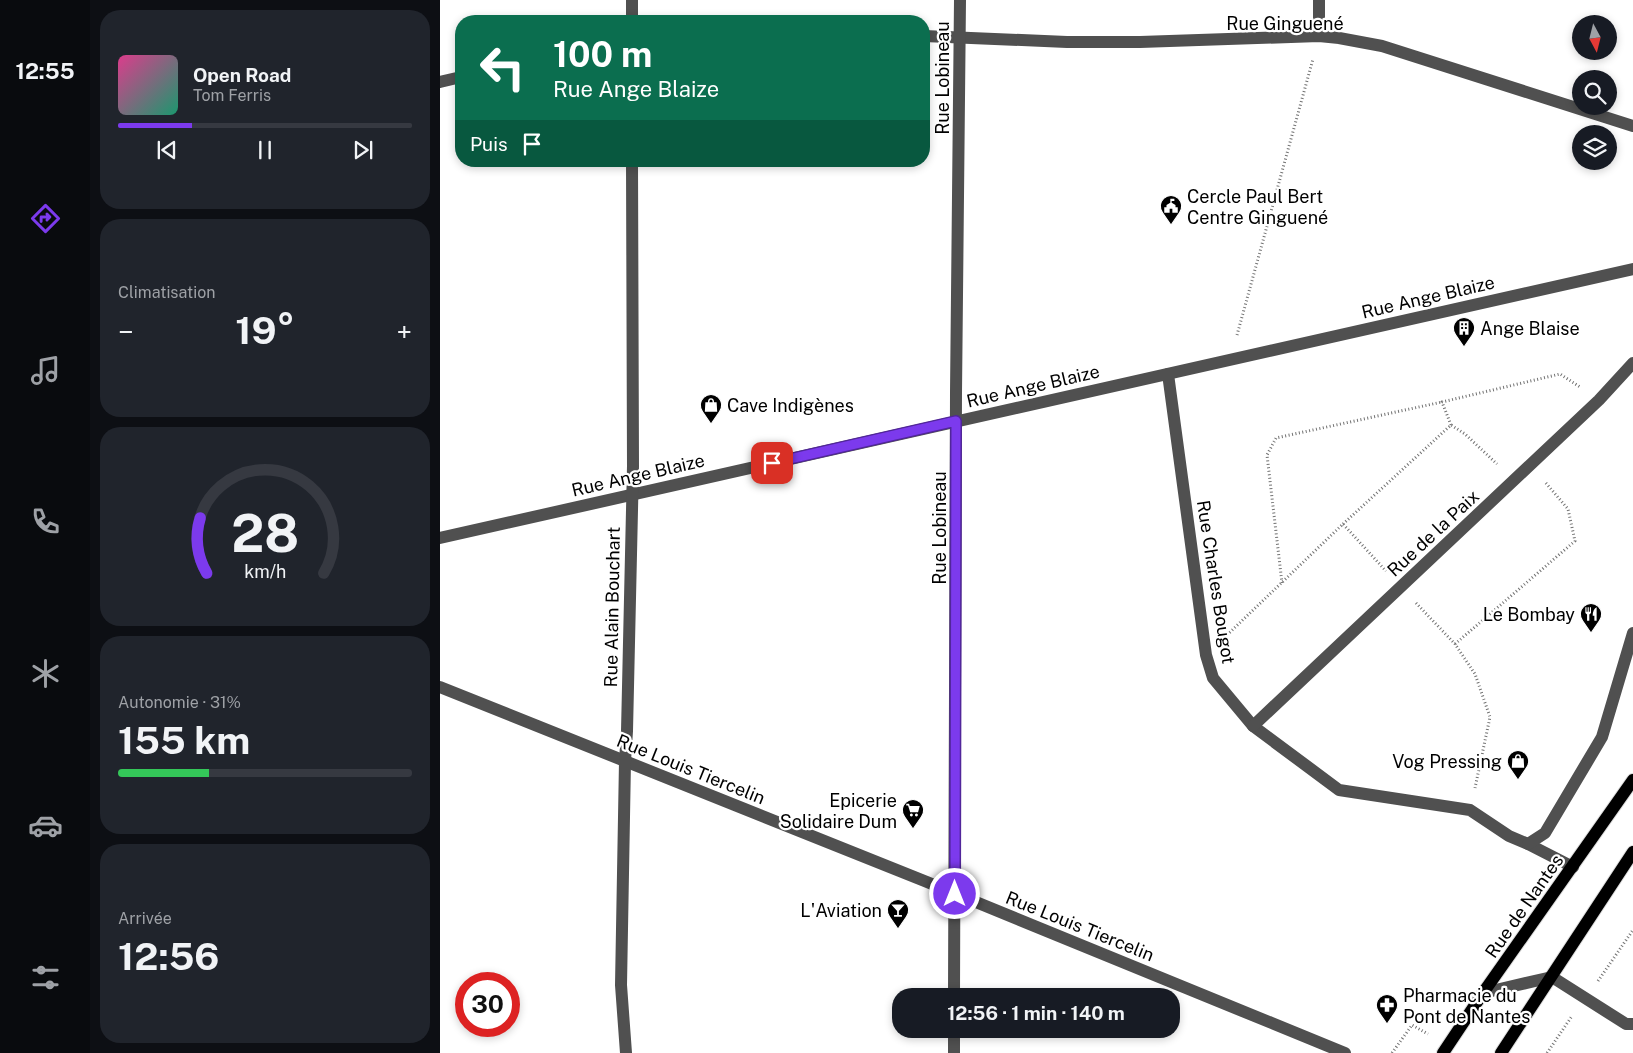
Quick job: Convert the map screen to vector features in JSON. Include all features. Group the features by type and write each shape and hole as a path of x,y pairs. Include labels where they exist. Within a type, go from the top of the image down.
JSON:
{"main road":[{"name":"Rue de Nantes","path":"1443,1053 1633,780"},
{"path":"1501,1053 1633,852"}],"street":[{"path":"632,0 632,15"},
{"name":"Rue Lobineau","path":"954,988 960,0"},
{"path":"1319,36 1320,0"},
{"name":"Rue Ginguené","path":"930,36 1067,42 1140,42 1319,36 1339,38 1382,46 1633,126"},
{"path":"440,82 455,78"},
{"name":"Rue Alain Bouchart","path":"626,1053 621,985 632,494 632,167"},
{"name":"Rue Ange Blaize","path":"440,538 1633,269"},
{"name":"Rue de la Paix","path":"1253,726 1599,400 1633,362"},
{"name":"Rue Charles Bougot","path":"1168,374 1206,655 1213,678 1253,726 1339,790 1470,810 1509,836 1573,867"},
{"name":"Rue de Nantes","path":"1528,844 1545,833 1602,737 1633,633"},
{"name":"Rue Louis Tiercelin","path":"440,687 1345,1053"},
{"path":"1483,993 1552,977 1626,1024 1633,1024"},
{"path":"954,1038 954,1053"}],"path":[{"path":"1238,358 1237,333 1319,36"},
{"path":"1282,583 1267,455 1276,438 1560,374 1599,400"},
{"path":"1442,402 1451,424 1465,434 1514,480"},
{"path":"1343,524 1451,424"},
{"path":"1456,644 1575,541 1568,509 1530,465"}],"place":[{"name":"Cercle Paul Bert Centre Ginguené","path":"1171,225"},
{"name":"Ange Blaise","path":"1464,347"},
{"name":"Cave Indigènes","path":"711,424"},
{"name":"Le Bombay","path":"1591,633"},
{"name":"Vog Pressing","path":"1518,780"},
{"name":"Epicerie Solidaire Dum","path":"913,829"},
{"name":"L'Aviation","path":"898,929"},
{"name":"Pharmacie du Pont de Nantes","path":"1387,1024"}],"route":[{"path":"772,463 956,421 955,894"}]}
